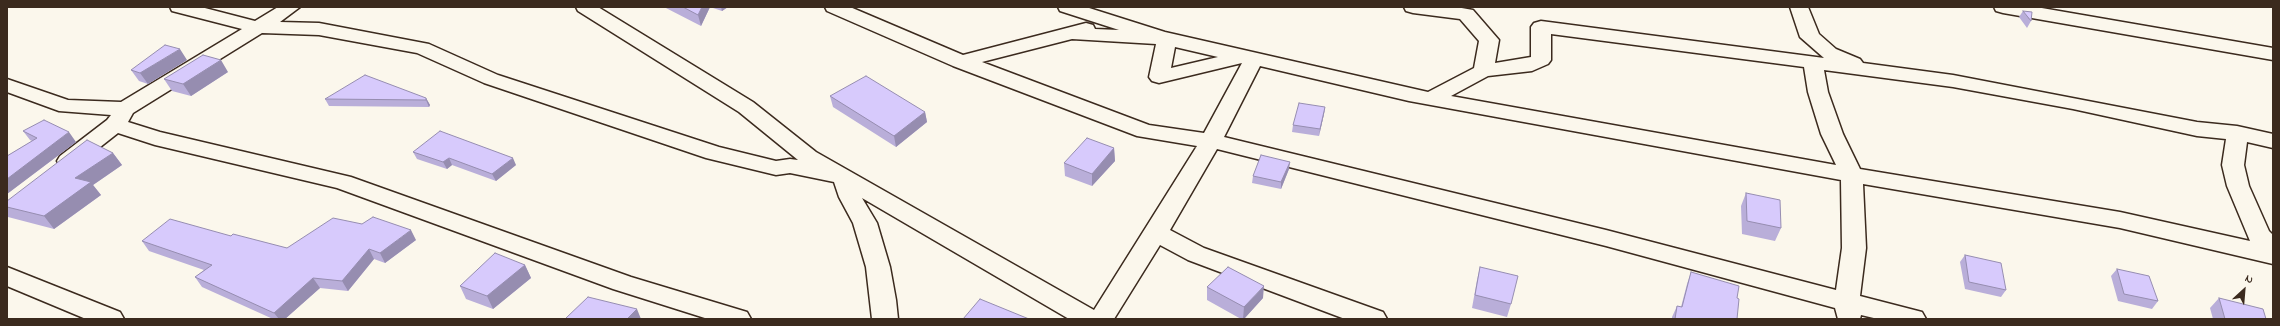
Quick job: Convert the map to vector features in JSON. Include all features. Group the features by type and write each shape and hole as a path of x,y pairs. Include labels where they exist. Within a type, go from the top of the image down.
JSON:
{"street":[{"path":"180,7 257,27 319,30 422,48 491,79 714,153 776,168 790,166 843,177"},
{"path":"55,171 120,117 257,27 291,7"},
{"path":"585,7 746,107 808,157 1089,319"},
{"path":"834,7 960,62 1145,131 1211,141 1606,238 1848,311 1913,319"},
{"path":"1413,7 1466,14 1489,40 1483,71"},
{"path":"1799,7 1810,36 1817,44 1829,53 1872,71"},
{"path":"2003,7 2273,54"},
{"path":"1075,8 1167,39 1430,99 1852,175 2120,220 2273,254"},
{"path":"960,62 1113,22"},
{"path":"1430,99 1483,71 1520,65 1532,65 1541,60 1541,27 2010,90 2197,129 2237,133 2273,141"},
{"path":"1072,33 1167,39"},
{"path":"1167,39 1160,77 1248,58"},
{"path":"1101,319 1156,233 1211,141 1248,58"},
{"path":"1813,64 1818,92 1832,134 1852,175 1854,248 1848,311"},
{"path":"7,85 66,106 120,117 155,138 344,182 622,283 738,319"},
{"path":"2237,133 2233,165 2238,186 2259,236 2273,248"},
{"path":"843,177 850,197 865,223 878,268 884,300 884,319"},
{"path":"1156,233 1196,254 1329,304 1374,319"},
{"path":"7,276 111,319"}],"building":[{"path":"683,7 702,7 698,15"},
{"path":"2023,11 2032,12 2031,21"},
{"path":"165,45 180,49 140,73 131,70"},
{"path":"203,55 221,60 183,84 164,79"},
{"path":"365,75 426,98 426,100 325,99"},
{"path":"866,76 925,112 894,136 830,96"},
{"path":"1299,103 1325,107 1320,129 1293,125"},
{"path":"44,120 69,132 7,179 7,156 37,138 23,131"},
{"path":"440,131 513,158 492,174 449,158 443,162 413,152"},
{"path":"1087,138 1114,148 1092,174 1064,163"},
{"path":"87,140 113,153 75,178 91,182 44,216 7,207 7,201"},
{"path":"1261,155 1290,162 1281,182 1253,176"},
{"path":"1746,193 1780,200 1781,228 1747,221"},
{"path":"373,217 411,230 380,253 369,249 342,281 313,278 274,313 195,277 212,265 142,241 170,219 231,236 233,234 287,248 333,218 362,224"},
{"path":"495,253 525,265 487,296 460,286"},
{"path":"1965,255 2001,263 2006,290 1969,282"},
{"path":"1228,267 1264,286 1244,307 1207,287"},
{"path":"1480,267 1518,276 1511,304 1475,295"},
{"path":"2117,269 2149,276 2158,301 2124,294"},
{"path":"1691,272 1739,286 1737,298 1739,299 1737,319 1675,319 1677,306 1682,307"},
{"path":"588,297 637,309 627,319 566,318"},
{"path":"2219,298 2263,309 2266,319 2225,319"},
{"path":"980,299 1029,319 963,319"}]}
